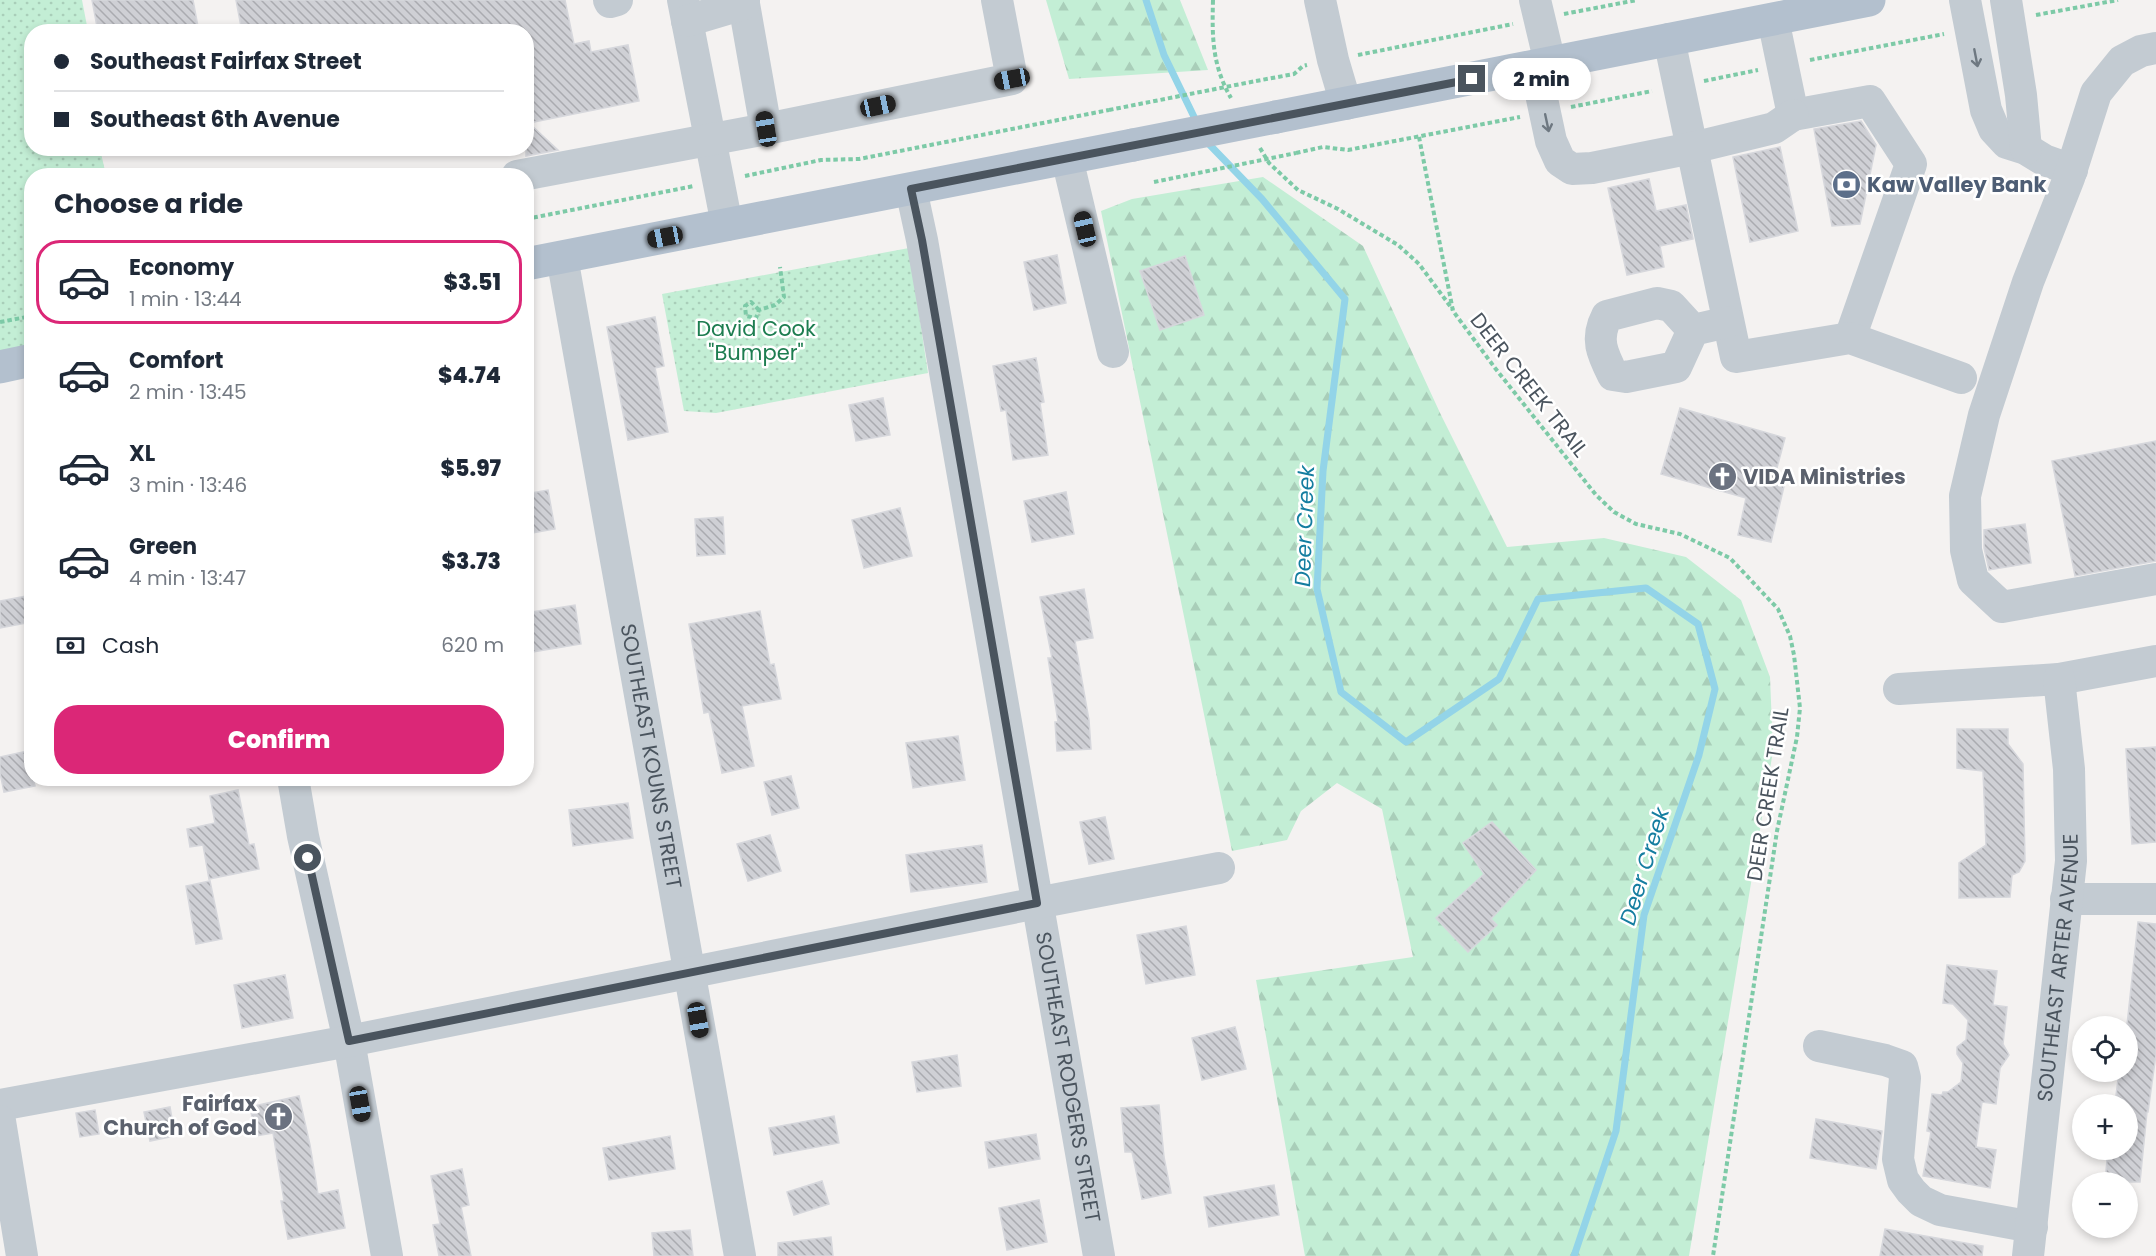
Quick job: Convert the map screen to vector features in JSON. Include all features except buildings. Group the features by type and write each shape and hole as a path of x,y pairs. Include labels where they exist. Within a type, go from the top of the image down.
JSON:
{"main road":[{"path":"534,262 1773,19 1820,5 1869,0"},
{"path":"0,367 24,362"}],"street":[{"path":"609,0 610,2 618,0"},
{"path":"534,173 1012,79 997,0"},
{"path":"1320,0 1333,60 1346,104"},
{"path":"1965,0 1986,110 1994,129 2007,142 2026,149 2044,160 2072,170"},
{"path":"2006,0 2021,96 2026,149"},
{"path":"727,225 685,10 744,2 766,129"},
{"path":"1537,10 1551,141 1560,161 1572,169 1592,168 1692,148 1774,128 1793,115 1870,101 1911,164 1850,338"},
{"path":"1773,19 1793,115"},
{"path":"1669,39 1736,357 1850,338 1961,378"},
{"path":"2156,48 2141,51 2122,61 2096,93 2072,170 2028,282 1984,415 1965,496 1966,550 1973,580 2002,607 2156,579"},
{"path":"1067,158 1113,352"},
{"name":"SOUTHEAST RODGERS STREET","path":"911,189 922,240 1099,1256"},
{"name":"SOUTHEAST KOUNS STREET","path":"562,257 740,1256"},
{"path":"1693,330 1728,321"},
{"path":"1899,689 2059,679 2156,661"},
{"name":"SOUTHEAST ARTER AVENUE","path":"2030,1242 2071,861 2067,747 2059,679"},
{"path":"294,786 303,836 349,1041 387,1256"},
{"path":"0,1105 349,1041 1219,868"},
{"path":"2066,899 2156,899"},
{"path":"1819,1046 1885,1060 1902,1066 1905,1078 1898,1159 1903,1180 1921,1201 2030,1242"},
{"path":"0,1121 22,1256"}],"path":[{"path":"1213,0 1212,45 1221,80 1237,108"},
{"path":"534,217 821,160 859,159 1294,74 1303,66 1537,10 1637,0"},
{"name":"DEER CREEK TRAIL","path":"1419,137 1453,311"},
{"name":"DEER CREEK TRAIL","path":"1258,145 1269,163 1298,190 1338,209 1398,245 1419,264 1495,368 1596,495 1614,512 1636,524 1680,534 1730,558 1778,609 1791,636 1800,708 1797,736 1777,831 1713,1256"},
{"path":"1154,182 1296,153"},
{"path":"759,310 775,305 784,297 780,267"},
{"path":"0,322 24,318"}],"green space":[{"path":"0,0 82,0 87,24 24,24 24,156 102,156 104,168 24,168 24,362 0,367"},
{"path":"1046,0 1180,0 1208,70 1069,79"},
{"path":"1263,177 1363,246 1441,415 1507,547 1604,538 1686,557 1741,600 1770,677 1773,751 1689,1256 1305,1256 1256,980 1413,957 1382,809 1337,783 1301,811 1287,840 1232,851 1101,211 1132,199"},
{"name":"David Cook \"Bumper\"","path":"909,248 928,373 716,413 684,411 662,294"}],"waterway":[{"name":"Deer Creek","path":"1146,0 1164,55 1198,125"},
{"name":"Deer Creek","path":"1205,140 1262,199 1345,299 1323,471 1317,589 1341,692 1406,742 1499,679 1538,599 1646,588 1698,624 1715,689 1699,755 1644,915 1616,1131 1574,1256"}],"place":[{"name":"Kaw Valley Bank","path":"1846,185"},
{"name":"VIDA Ministries","path":"1722,477"},
{"name":"Fairfax Church of God","path":"278,1116"}],"route":[{"path":"308,858 349,1041 1037,903 922,240 911,189 1472,79"}]}
